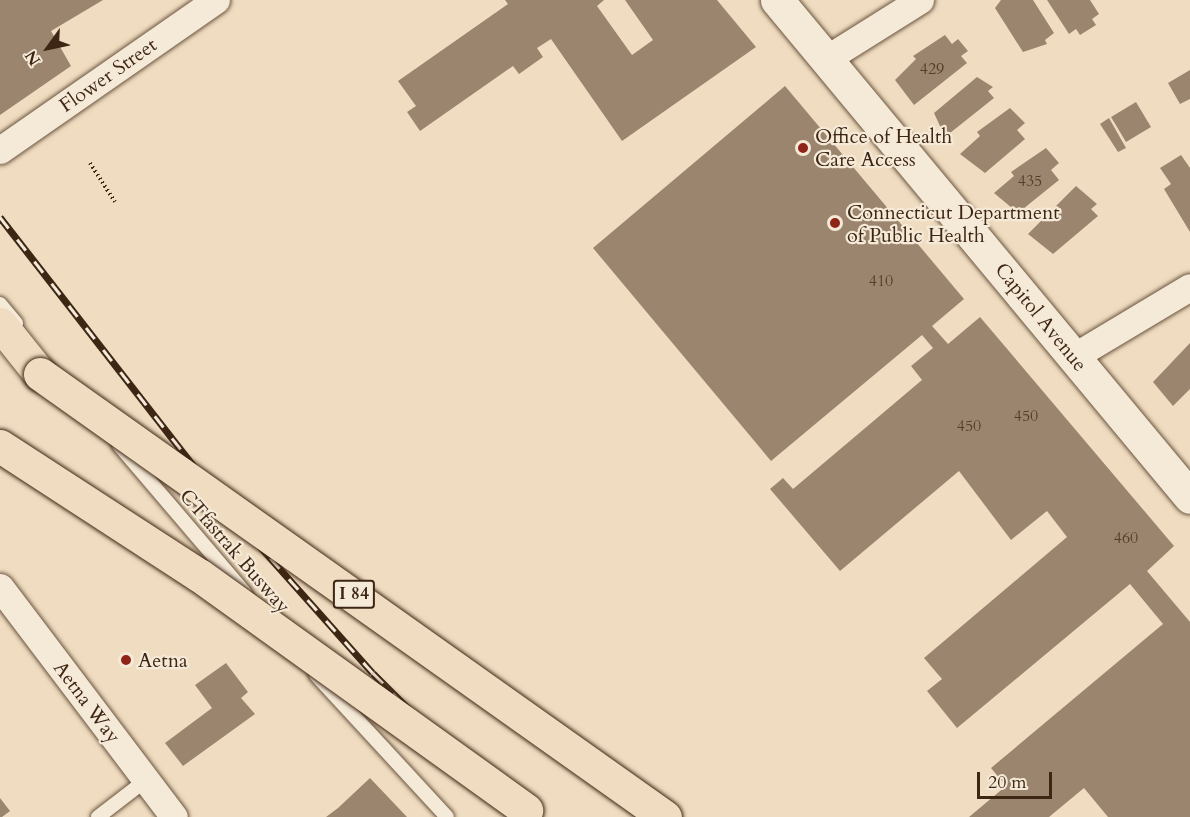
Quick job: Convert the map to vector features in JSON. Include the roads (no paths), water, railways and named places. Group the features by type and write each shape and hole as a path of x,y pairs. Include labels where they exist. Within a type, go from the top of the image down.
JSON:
{"highway":[{"path":"0,324 40,374"},
{"name":"I 84","path":"0,347 665,817"},
{"path":"0,446 199,575 531,815"}],"main road":[{"name":"Capitol Avenue","path":"777,0 1190,497"}],"street":[{"name":"Flower Street","path":"0,150 216,0"},
{"path":"826,59 920,0"},
{"path":"1073,357 1190,287"},
{"name":"Aetna Way","path":"0,587 174,817"}],"lane":[{"name":"CTfastrak Busway","path":"0,304 298,654 447,817"},
{"path":"98,817 146,780"}],"railway":[{"path":"0,217 233,516 373,673 516,817"}],"place":[{"name":"Office of Health Care Access","path":"803,148"},
{"name":"Connecticut Department of Public Health","path":"835,223"},
{"name":"Aetna","path":"126,660"}]}
